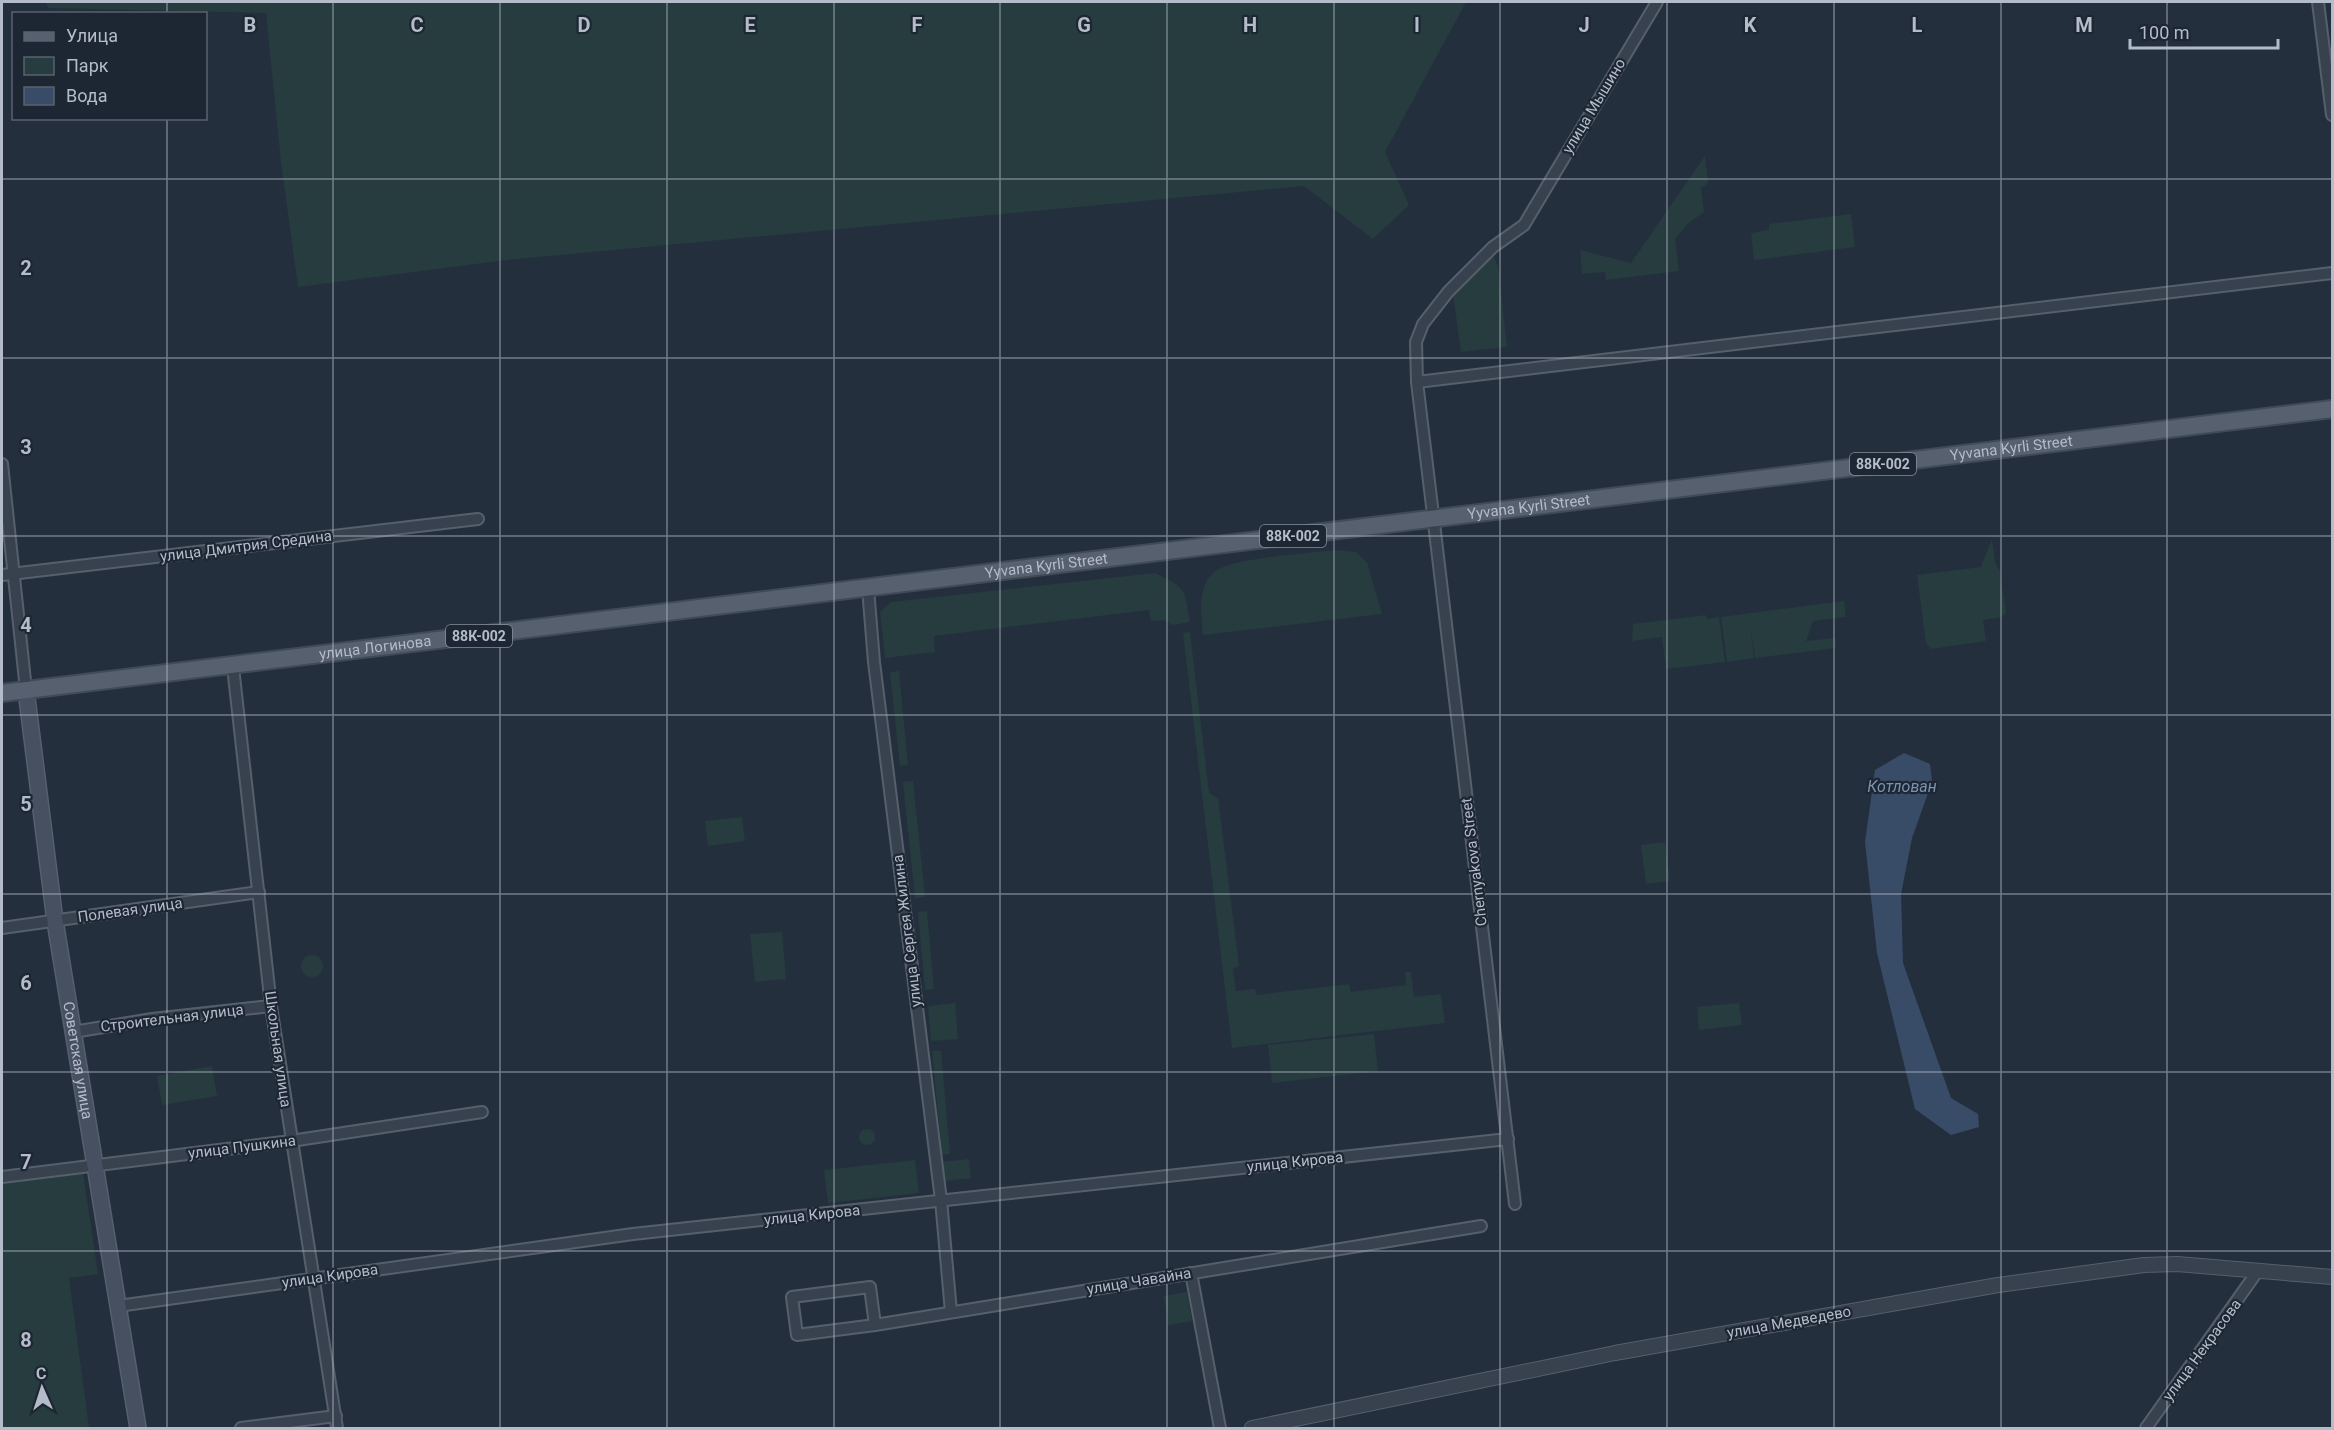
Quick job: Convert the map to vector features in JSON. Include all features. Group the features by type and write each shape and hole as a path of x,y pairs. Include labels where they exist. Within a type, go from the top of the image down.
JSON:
{"main road":[{"name":"Yyvana Kyrli Street","path":"724,606 2332,409"},
{"name":"улица Логинова","path":"26,690 233,667 724,606"},
{"name":"88К-002","path":"2,693 26,690"},
{"name":"Советская улица","path":"26,690 55,921 138,1428"}],"street":[{"name":"улица Мышино","path":"1417,382 1416,342 1423,324 1448,292 1493,247 1524,225 1657,2"},
{"path":"2318,2 2332,115"},
{"path":"1417,382 2332,273"},
{"name":"Chernyakova Street","path":"1417,382 1515,1204"},
{"path":"2,464 26,690"},
{"name":"улица Дмитрия Средина","path":"2,575 478,519"},
{"name":"улица Сергея Жилина","path":"868,588 874,662 941,1200 951,1312"},
{"name":"Школьная улица","path":"233,667 271,1006 337,1428"},
{"name":"Полевая улица","path":"2,928 259,892"},
{"name":"Строительная улица","path":"73,1032 152,1019 271,1006"},
{"name":"улица Пушкина","path":"2,1177 291,1141 482,1112"},
{"name":"улица Кирова","path":"118,1306 633,1234 1508,1139"},
{"name":"улица Чавайна","path":"874,1325 870,1287 792,1297 798,1335 874,1325 1481,1226"},
{"name":"улица Медведево","path":"1252,1428 1615,1353 1998,1285 2144,1265 2177,1264 2332,1277"},
{"name":"улица Некрасова","path":"2146,1428 2257,1272"},
{"path":"1191,1273 1220,1428"},
{"path":"241,1428 336,1416"}],"green space":[{"path":"46,2 1466,2 1385,152 1409,205 1373,239 1304,186 506,260 298,287 281,162 266,13 48,8"},
{"path":"1705,156 1708,183 1701,188 1704,212 1687,224 1675,239 1679,271 1606,280 1605,272 1582,274 1580,250 1631,263"},
{"path":"1851,214 1855,247 1754,260 1751,233 1769,230 1769,224"},
{"path":"1494,257 1498,266 1507,347 1461,352 1453,294 1488,258"},
{"path":"1992,539 2006,613 2002,617 1983,620 1986,641 1931,649 1926,643 1917,575 1981,567"},
{"path":"1336,550 1356,552 1367,562 1382,614 1203,635 1202,594 1213,573 1221,568 1252,560"},
{"path":"1155,573 1173,582 1182,590 1190,622 1172,625 1164,620 1151,621 1149,610 934,636 935,652 885,658 880,612 891,602"},
{"path":"1844,601 1846,617 1813,621 1806,641 1835,638 1836,648 1755,658 1750,625 1754,658 1727,662 1721,617"},
{"path":"1706,615 1707,619 1719,617 1725,662 1666,669 1662,637 1632,641 1633,624"},
{"path":"1190,632 1209,793 1218,798 1239,966 1233,969 1236,991 1255,989 1256,995 1349,984 1351,992 1406,985 1405,972 1411,972 1414,997 1441,994 1445,1023 1232,1048 1183,633"},
{"path":"899,671 908,765 900,766 890,672"},
{"path":"913,781 925,897 915,898 903,782"},
{"path":"742,817 745,841 708,846 705,821"},
{"path":"1665,842 1670,881 1646,884 1641,845"},
{"path":"927,911 934,989 925,990 918,912"},
{"path":"782,932 786,979 755,982 750,934"},
{"path":"312,955 320,958 323,966 320,974 312,977 304,974 301,966 304,958"},
{"path":"955,1003 958,1039 931,1041 928,1006"},
{"path":"1739,1003 1742,1025 1699,1030 1697,1007"},
{"path":"1374,1034 1378,1071 1272,1083 1268,1045"},
{"path":"932,1051 941,1051 950,1154 942,1155"},
{"path":"212,1066 217,1096 162,1105 157,1076"},
{"path":"867,1129 873,1131 875,1137 873,1143 867,1145 861,1143 859,1137 861,1131"},
{"path":"969,1159 971,1178 944,1181 942,1162"},
{"path":"915,1160 919,1193 828,1203 824,1170"},
{"path":"83,1172 98,1274 69,1278 89,1428 2,1428 2,1183"},
{"path":"1187,1292 1192,1321 1168,1325 1164,1296"}],"water":[{"name":"Котлован","path":"1904,753 1930,764 1932,782 1912,838 1901,894 1903,963 1951,1098 1978,1114 1979,1127 1951,1135 1915,1109 1877,953 1865,842 1875,770"}]}
